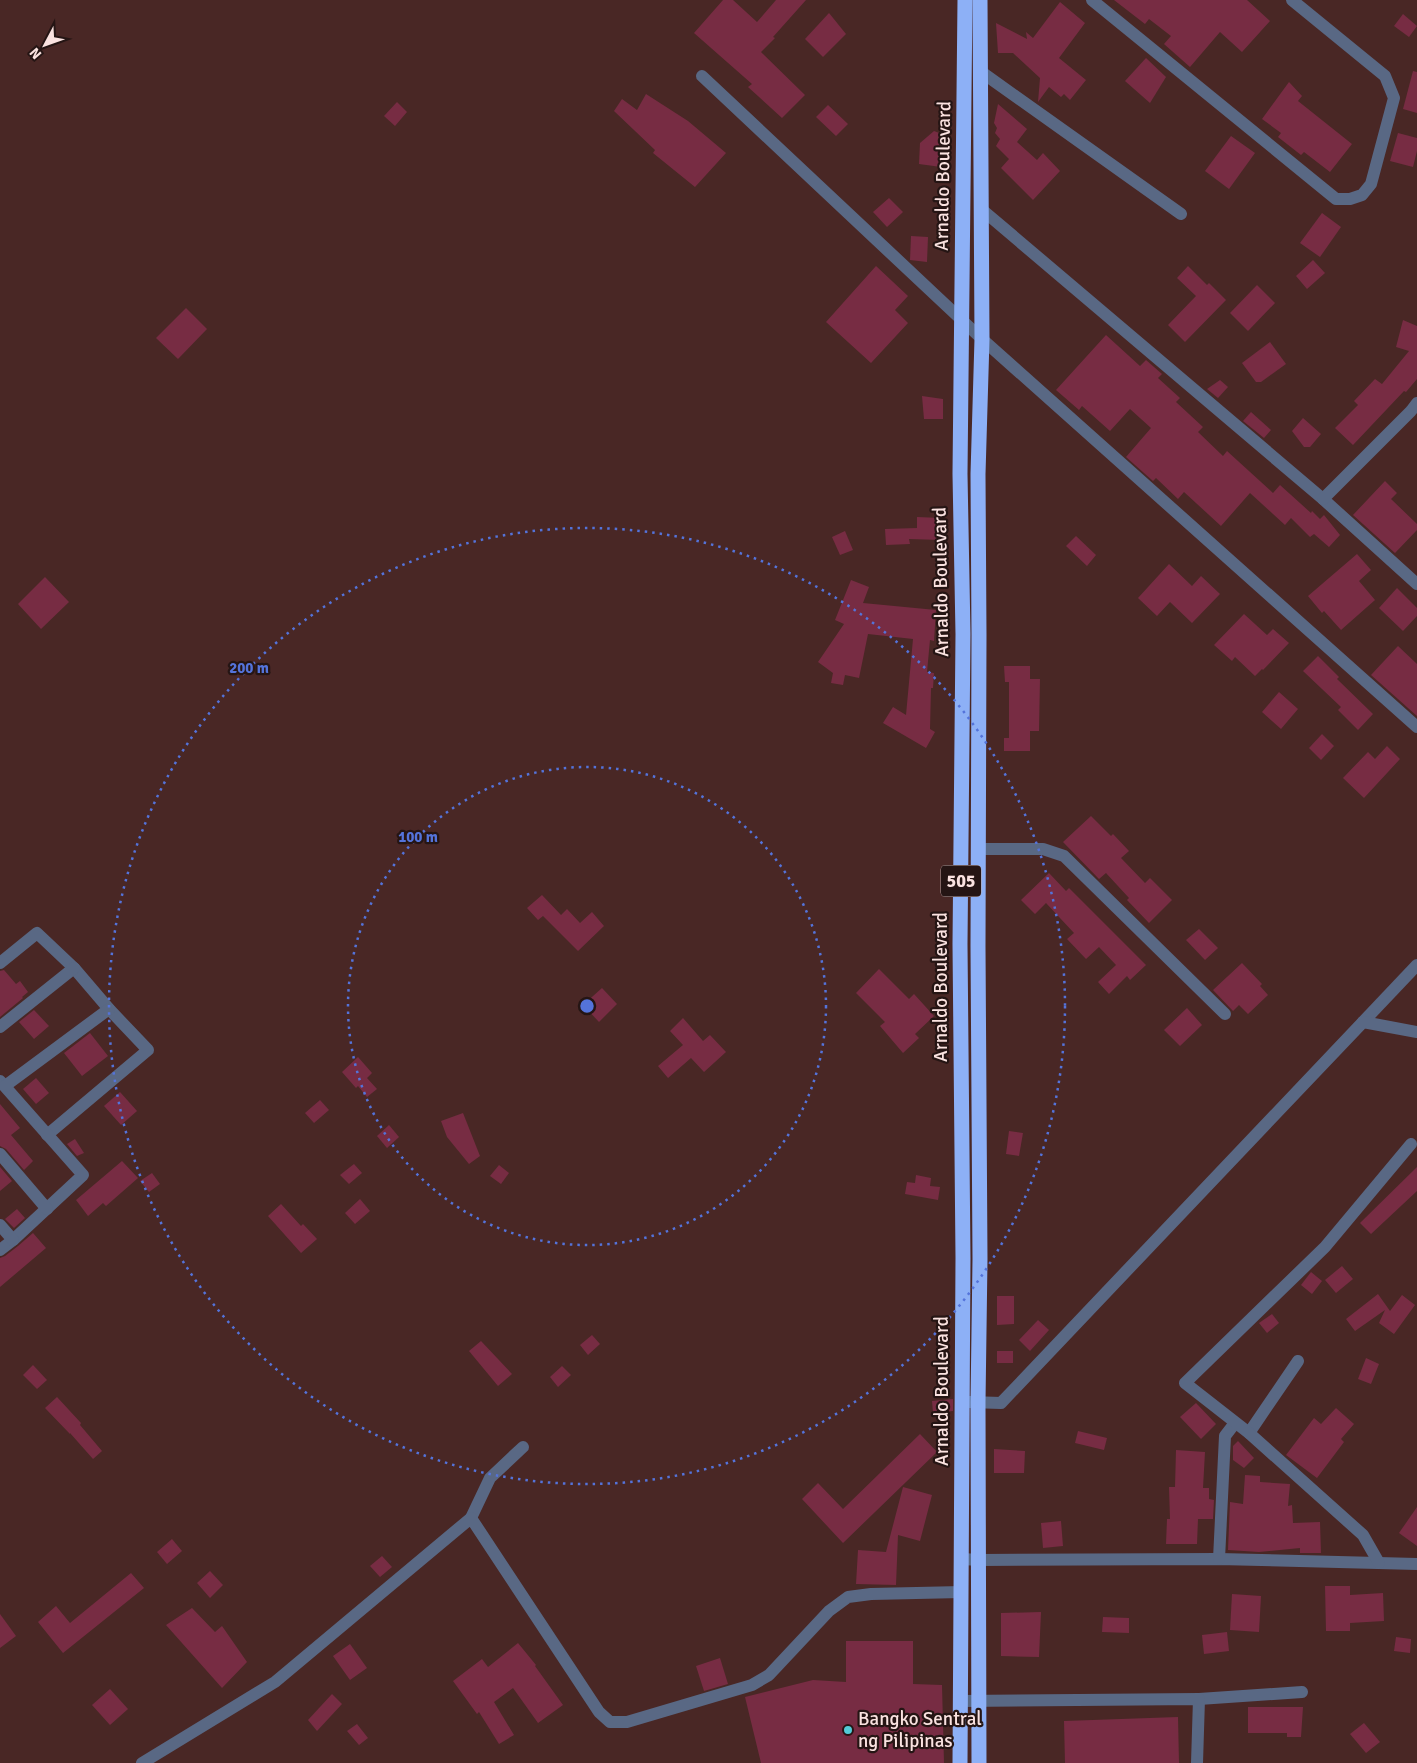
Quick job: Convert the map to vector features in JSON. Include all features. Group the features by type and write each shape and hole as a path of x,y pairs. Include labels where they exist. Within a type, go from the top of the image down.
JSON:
{"highway":[{"name":"Arnaldo Boulevard","path":"974,1 980,71 982,339 978,474 980,635 978,946 980,1112 978,1402 979,1763"},
{"name":"Arnaldo Boulevard","path":"960,1763 963,1258 960,944 963,634 960,474 964,161 974,1"},
{"path":"964,161 980,163"},
{"path":"960,474 978,474"},
{"path":"963,634 980,635"},
{"path":"963,789 979,789"},
{"path":"960,944 978,946"},
{"path":"962,1111 980,1112"},
{"path":"963,1258 980,1259"}],"street":[{"path":"1092,0 1336,199 1350,200 1362,195 1371,184 1394,98 1385,76 1292,0"},
{"path":"980,71 1181,214"},
{"path":"702,76 982,339 1417,727"},
{"path":"980,208 1324,499 1417,584"},
{"path":"1324,499 1415,410"},
{"path":"979,849 1043,849 1064,856 1225,1014"},
{"path":"0,963 37,933 74,968 148,1050 47,1136"},
{"path":"962,1402 1001,1403 1417,965"},
{"path":"0,1027 74,968"},
{"path":"0,1250 83,1175 2,1084 109,1009"},
{"path":"1363,1022 1417,1032"},
{"path":"1379,1563 1363,1535 1249,1433 1186,1384 1325,1247 1411,1144"},
{"path":"0,1154 47,1209"},
{"path":"0,1225 13,1240"},
{"path":"1249,1433 1298,1361"},
{"path":"1219,1559 1225,1436 1235,1423"},
{"path":"142,1763 275,1682 470,1518 490,1478 523,1447"},
{"path":"470,1518 600,1712 610,1722 627,1722 752,1685 769,1675 829,1612 848,1597 871,1594 962,1592"},
{"path":"962,1559 1219,1559 1417,1564"},
{"path":"960,1701 1199,1699 1302,1692"},
{"path":"1197,1763 1199,1699"}],"building":[{"path":"723,0 733,0 757,22 776,0 806,0 761,52 805,95 782,118 748,87 752,84 694,33"},
{"path":"1114,0 1247,0 1270,21 1242,52 1220,32 1190,67 1164,44 1171,36 1149,19 1145,24"},
{"path":"1060,2 1085,23 1059,58 1086,80 1070,100 1064,94 1061,97 1049,87 1038,102 1040,78 1013,53 998,53 996,23 1027,39 1026,32 1033,38"},
{"path":"829,13 846,34 823,57 805,39"},
{"path":"1403,14 1417,26 1409,37 1394,26"},
{"path":"1146,58 1166,77 1150,103 1125,81"},
{"path":"1413,71 1417,72 1417,113 1403,109"},
{"path":"1289,82 1302,96 1298,101 1352,144 1330,172 1304,152 1301,155 1278,137 1281,133 1262,119"},
{"path":"646,94 688,121 726,153 695,187 653,153 655,150 614,111 622,99 637,110"},
{"path":"397,102 407,112 395,126 384,116"},
{"path":"998,104 1027,129 1017,142 1037,160 1043,153 1060,171 1033,200 1001,168 1009,159 996,146 1000,139 995,133 997,128 994,123"},
{"path":"828,105 848,124 836,136 816,117"},
{"path":"934,131 942,134 941,167 919,164 920,143"},
{"path":"1398,133 1417,138 1417,151 1413,167 1390,161"},
{"path":"1231,136 1255,153 1229,189 1205,171"},
{"path":"889,198 903,212 887,227 873,212"},
{"path":"1322,213 1341,227 1320,257 1300,243"},
{"path":"911,236 928,237 927,262 910,260"},
{"path":"1313,260 1325,273 1307,289 1296,276"},
{"path":"876,266 908,296 895,310 908,323 871,363 826,322"},
{"path":"1188,266 1226,300 1185,342 1168,325 1196,296 1177,278"},
{"path":"1257,285 1275,303 1248,331 1230,313"},
{"path":"186,308 207,329 178,359 156,338"},
{"path":"1403,320 1417,326 1417,379 1353,445 1335,428 1358,405 1354,401 1375,379 1382,384 1409,351 1396,347"},
{"path":"1106,335 1140,366 1146,360 1162,374 1158,378 1180,398 1176,402 1203,427 1198,432 1223,456 1227,451 1273,493 1280,485 1311,513 1312,511 1320,519 1324,515 1340,535 1329,547 1314,534 1310,537 1291,518 1285,525 1250,493 1221,526 1184,492 1178,499 1156,478 1153,481 1126,457 1151,428 1130,409 1110,431 1082,406 1079,410 1056,390"},
{"path":"1270,342 1286,364 1261,382 1256,382 1242,363"},
{"path":"1220,380 1228,387 1218,398 1207,389"},
{"path":"922,396 943,399 943,419 924,419"},
{"path":"1251,412 1271,430 1264,438 1243,421"},
{"path":"1303,418 1321,434 1310,447 1304,447 1292,431"},
{"path":"1385,481 1397,493 1391,499 1417,524 1417,530 1395,553 1353,515"},
{"path":"917,517 941,518 941,540 909,539 910,544 886,545 885,529 917,528"},
{"path":"845,531 853,550 840,555 832,537"},
{"path":"1076,536 1096,555 1087,566 1066,546"},
{"path":"1357,554 1371,570 1359,581 1375,600 1341,630 1324,611 1322,613 1308,596"},
{"path":"1169,564 1192,586 1201,576 1220,594 1192,623 1170,602 1157,616 1138,598"},
{"path":"45,577 69,602 41,629 18,604"},
{"path":"851,580 869,587 863,603 936,610 934,641 930,640 927,672 934,673 933,688 931,688 930,729 935,732 926,748 883,723 893,707 906,715 913,639 868,634 859,678 845,675 843,685 831,683 833,673 818,662 844,624 835,620"},
{"path":"1397,588 1417,608 1417,616 1403,631 1379,608"},
{"path":"1244,614 1267,635 1273,629 1289,643 1255,676 1235,657 1232,661 1214,645"},
{"path":"1398,646 1417,664 1417,716 1371,675"},
{"path":"1318,656 1339,677 1337,679 1373,714 1358,730 1338,710 1341,707 1303,671"},
{"path":"1004,666 1030,666 1030,679 1040,679 1039,731 1030,731 1030,751 1004,751 1004,738 1009,738 1009,682 1005,682"},
{"path":"1279,692 1298,709 1281,729 1262,712"},
{"path":"1322,734 1334,746 1321,760 1309,748"},
{"path":"1387,746 1400,759 1364,798 1343,778 1368,752 1375,759"},
{"path":"1091,816 1111,836 1113,834 1129,851 1121,858 1145,883 1150,878 1172,900 1149,923 1127,900 1129,898 1106,873 1099,879 1063,842"},
{"path":"1049,873 1066,891 1069,888 1146,965 1130,980 1127,976 1109,994 1098,982 1116,965 1099,947 1086,959 1067,939 1074,933 1046,903 1035,914 1021,900"},
{"path":"542,895 561,915 567,909 580,923 592,912 604,926 578,951 543,916 538,920 527,908"},
{"path":"1199,929 1218,948 1205,960 1186,940"},
{"path":"1242,963 1262,984 1260,986 1268,995 1248,1014 1239,1005 1233,1011 1213,990"},
{"path":"879,969 909,999 914,994 934,1016 915,1034 919,1038 903,1053 880,1026 885,1022 856,993"},
{"path":"4,970 16,984 20,981 28,992 0,1017 0,971"},
{"path":"602,988 617,1004 599,1022 583,1005"},
{"path":"1187,1008 1202,1025 1180,1046 1164,1030"},
{"path":"34,1010 49,1026 34,1039 19,1022"},
{"path":"683,1018 703,1041 710,1035 726,1052 704,1072 691,1058 668,1078 658,1066 683,1045 670,1031"},
{"path":"90,1033 108,1056 82,1076 64,1053"},
{"path":"358,1057 372,1073 367,1078 377,1089 367,1097 342,1072"},
{"path":"36,1078 49,1093 36,1104 23,1089"},
{"path":"120,1092 137,1111 121,1125 104,1106"},
{"path":"320,1100 329,1110 314,1123 305,1113"},
{"path":"0,1104 20,1128 11,1135 33,1161 24,1170 6,1149 0,1146"},
{"path":"463,1113 480,1156 469,1164 447,1137 441,1121"},
{"path":"389,1125 399,1137 387,1148 377,1136"},
{"path":"1009,1131 1023,1133 1019,1156 1006,1154"},
{"path":"75,1139 84,1153 77,1156 67,1144"},
{"path":"122,1161 138,1178 106,1206 103,1203 88,1216 76,1200"},
{"path":"354,1164 362,1173 349,1184 340,1175"},
{"path":"499,1165 509,1173 501,1184 490,1176"},
{"path":"0,1167 12,1181 0,1191"},
{"path":"1417,1167 1417,1191 1371,1234 1360,1223"},
{"path":"152,1173 160,1184 149,1192 140,1181"},
{"path":"916,1175 931,1178 930,1186 940,1187 938,1200 905,1194 907,1182 915,1183"},
{"path":"360,1199 370,1211 355,1224 345,1213"},
{"path":"281,1204 301,1226 303,1224 317,1239 301,1253 268,1216"},
{"path":"17,1209 25,1218 14,1228 5,1219"},
{"path":"33,1233 46,1248 0,1287 0,1258"},
{"path":"1342,1266 1353,1279 1336,1293 1325,1280"},
{"path":"1311,1272 1322,1281 1312,1294 1301,1285"},
{"path":"1378,1294 1390,1311 1402,1295 1415,1305 1394,1334 1379,1323 1385,1310 1355,1331 1346,1319"},
{"path":"997,1296 1014,1296 1014,1324 997,1325"},
{"path":"1272,1314 1279,1323 1267,1333 1259,1323"},
{"path":"1038,1320 1049,1330 1030,1351 1019,1340"},
{"path":"592,1335 600,1344 588,1355 580,1345"},
{"path":"481,1341 512,1374 498,1386 469,1351"},
{"path":"997,1351 1013,1351 1013,1363 997,1363"},
{"path":"1366,1358 1379,1364 1371,1384 1358,1379"},
{"path":"33,1365 47,1380 37,1389 23,1375"},
{"path":"562,1366 571,1375 558,1387 550,1377"},
{"path":"57,1397 81,1423 80,1425 102,1451 93,1459 45,1408"},
{"path":"953,1399 953,1411 933,1413 932,1401"},
{"path":"1196,1403 1216,1424 1201,1439 1180,1417"},
{"path":"1336,1408 1354,1424 1341,1439 1344,1442 1317,1478 1286,1455 1314,1418 1321,1424"},
{"path":"1078,1431 1107,1438 1104,1450 1075,1443"},
{"path":"920,1434 937,1452 843,1543 802,1499 818,1483 843,1509"},
{"path":"1238,1441 1254,1458 1244,1468 1233,1460 1233,1446"},
{"path":"994,1449 1025,1451 1024,1473 994,1473"},
{"path":"1176,1450 1205,1452 1203,1488 1209,1488 1209,1499 1214,1500 1213,1519 1198,1519 1197,1544 1166,1544 1167,1519 1170,1519 1169,1487 1175,1487"},
{"path":"1245,1475 1260,1476 1260,1482 1290,1484 1288,1506 1292,1505 1293,1523 1320,1522 1321,1553 1300,1553 1300,1548 1259,1552 1228,1550 1230,1502 1243,1504"},
{"path":"903,1487 932,1495 920,1541 898,1535 896,1585 856,1584 858,1550 886,1552"},
{"path":"1417,1507 1417,1546 1399,1533"},
{"path":"1061,1521 1063,1546 1043,1548 1041,1523"},
{"path":"172,1539 182,1551 167,1564 157,1552"},
{"path":"382,1556 392,1567 380,1577 370,1566"},
{"path":"210,1571 223,1585 210,1598 197,1583"},
{"path":"131,1573 144,1588 63,1653 38,1622 56,1606 70,1623"},
{"path":"1325,1586 1350,1586 1350,1595 1383,1593 1384,1621 1350,1623 1350,1631 1326,1631"},
{"path":"1232,1594 1261,1596 1259,1632 1230,1630"},
{"path":"192,1608 215,1632 222,1626 247,1662 222,1688 166,1625"},
{"path":"1041,1612 1039,1657 1001,1656 1001,1613"},
{"path":"0,1614 16,1636 0,1648"},
{"path":"1103,1617 1129,1618 1129,1633 1102,1632"},
{"path":"1227,1632 1229,1651 1204,1654 1202,1635"},
{"path":"1396,1637 1411,1639 1410,1653 1394,1651"},
{"name":"Bangko Sentral ng Pilipinas","path":"846,1641 913,1641 913,1684 942,1685 944,1763 761,1763 745,1697 813,1680 846,1682"},
{"path":"518,1643 536,1665 563,1705 538,1723 513,1688 494,1702 514,1735 499,1744 479,1712 477,1714 453,1681 482,1659 488,1667"},
{"path":"350,1644 367,1668 350,1680 333,1656"},
{"path":"720,1658 728,1684 704,1691 696,1666"},
{"path":"110,1689 128,1709 110,1725 92,1705"},
{"path":"332,1694 342,1704 317,1731 308,1720"},
{"path":"1248,1707 1303,1707 1301,1737 1287,1737 1287,1733 1248,1733"},
{"path":"1178,1717 1179,1763 1065,1763 1064,1721"},
{"path":"1364,1723 1380,1742 1366,1753 1350,1734"},
{"path":"357,1724 368,1738 359,1745 347,1731"}],"place":[{"name":"Bangko Sentral ng Pilipinas","path":"848,1730"}]}
